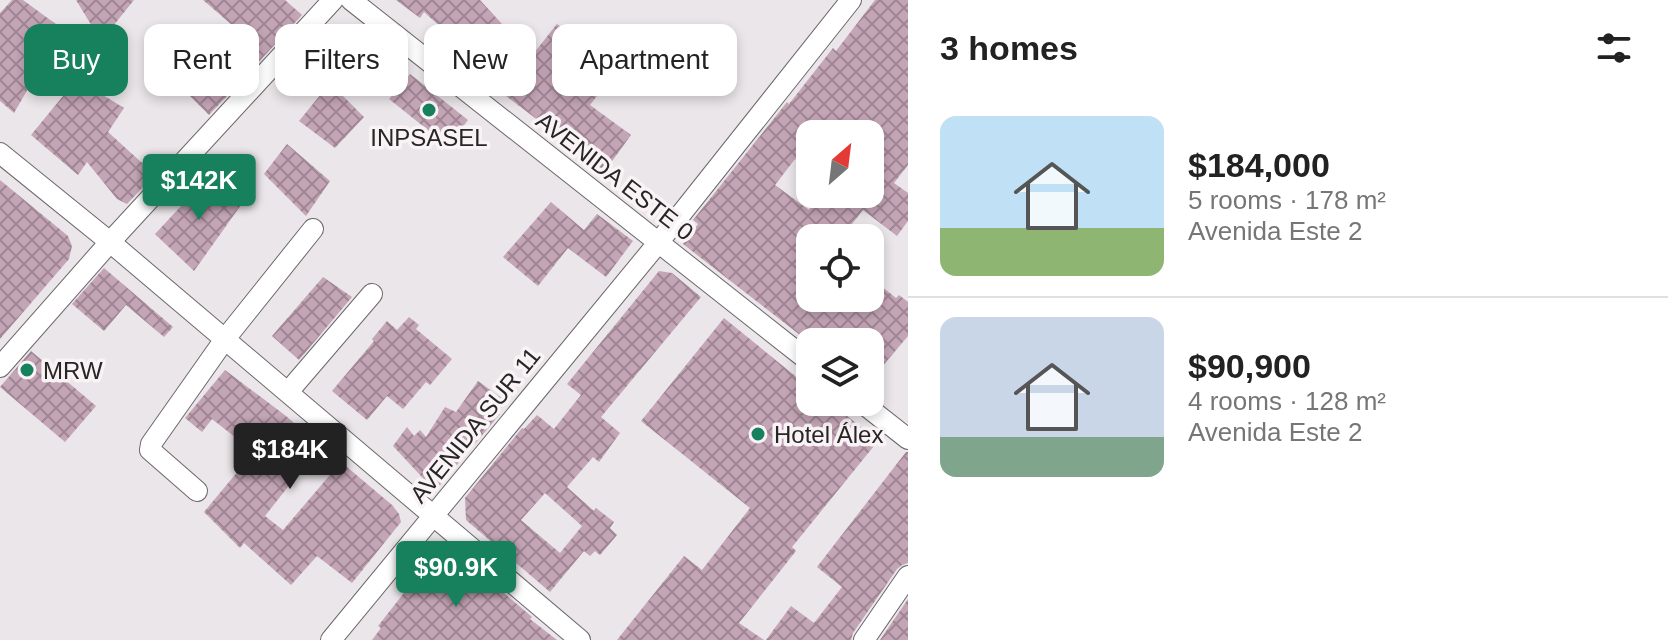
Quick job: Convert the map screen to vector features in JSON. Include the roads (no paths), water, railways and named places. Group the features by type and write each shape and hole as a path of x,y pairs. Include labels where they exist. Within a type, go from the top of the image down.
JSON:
{"street":[{"path":"0,367 110,242 333,0"},
{"name":"AVENIDA ESTE 0","path":"351,0 796,351"},
{"name":"AVENIDA SUR 11","path":"331,640 658,243 851,0"},
{"path":"0,153 110,242 580,640"},
{"path":"197,491 150,450 151,444 225,339 313,229"},
{"path":"288,392 372,294"},
{"path":"879,416 908,439"},
{"path":"864,640 908,576"}],"place":[{"name":"INPSASEL","path":"429,110"},
{"name":"MRW","path":"27,370"},
{"name":"Hotel Álex","path":"758,434"}]}
